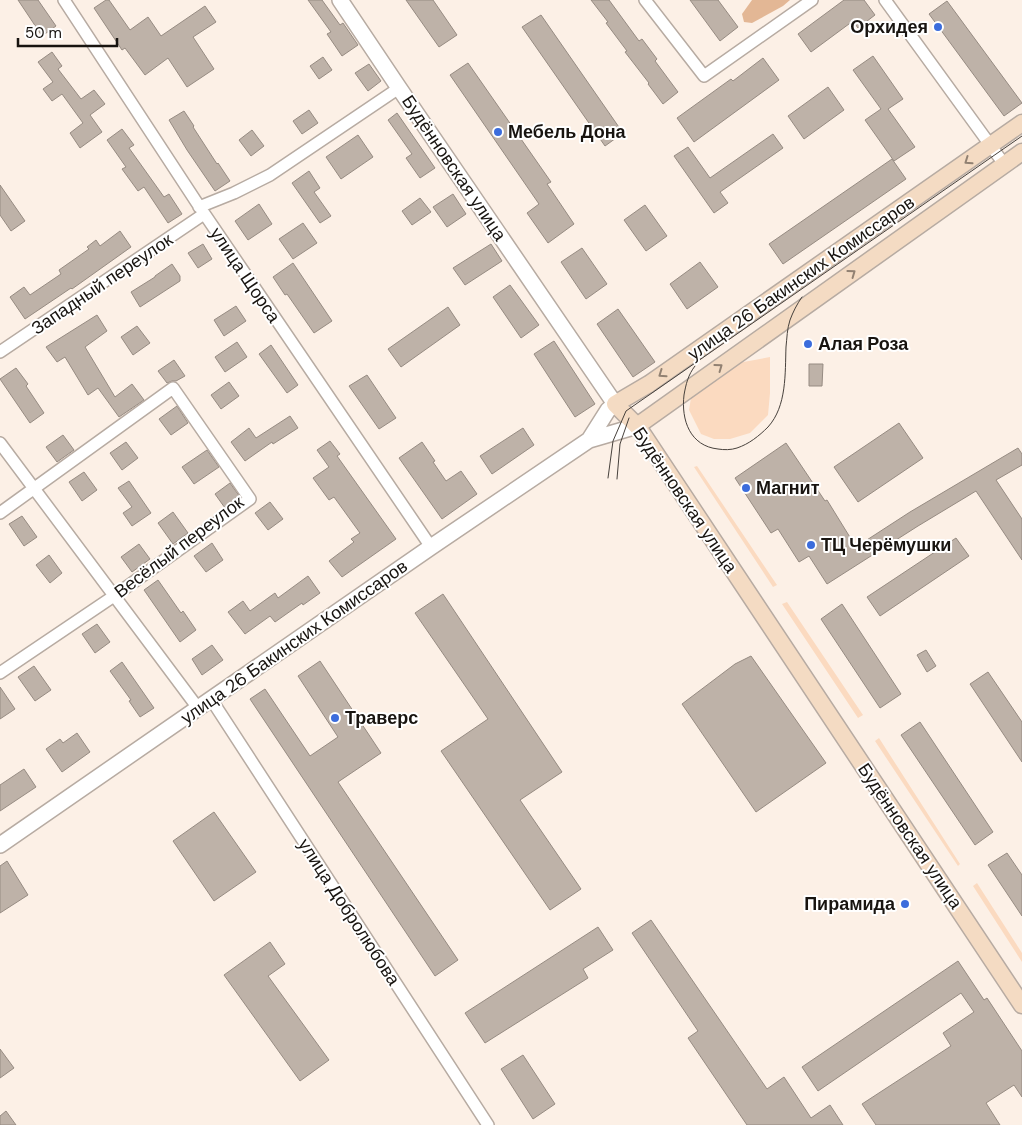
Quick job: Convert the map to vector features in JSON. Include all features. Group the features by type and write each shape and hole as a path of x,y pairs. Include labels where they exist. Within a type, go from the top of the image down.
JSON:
{"main road":[{"name":"улица 26 Бакинских Комиссаров","path":"615,404 657,378 1022,124"},
{"name":"улица 26 Бакинских Комиссаров","path":"637,426 1022,152"},
{"name":"Будённовская улица","path":"615,404 637,426 1022,1005"}],"street":[{"name":"улица Щорса","path":"64,0 202,211 431,547"},
{"name":"Будённовская улица","path":"340,0 615,404"},
{"path":"645,0 704,76 812,0"},
{"path":"885,0 1004,164"},
{"name":"Западный переулок","path":"0,352 202,211 270,175 399,88"},
{"name":"Весёлый переулок","path":"0,513 173,388 250,499 114,596 0,673"},
{"name":"улица 26 Бакинских Комиссаров","path":"589,440 608,410 615,404"},
{"name":"улица 26 Бакинских Комиссаров","path":"0,845 589,440 637,426"},
{"path":"0,443 198,708"},
{"name":"улица Добролюбова","path":"211,699 488,1125"}],"shaded area":[{"path":"752,0 790,0 783,6 752,23 744,22 742,14"},
{"path":"770,357 768,415 750,433 730,439 714,439 701,434 689,410 691,398 738,363"},
{"path":"697,466 777,585 773,587 694,467"},
{"path":"787,602 863,715 858,718 782,604"},
{"path":"879,738 960,864 958,866 875,741"},
{"path":"977,883 1022,953 1022,962 973,886"}],"building":[{"path":"18,0 38,0 56,26 42,36"},
{"path":"109,0 130,30 148,17 161,36 205,6 216,22 193,37 214,69 187,87 168,58 145,75 125,48 122,50 94,8"},
{"path":"308,0 322,0 340,25 343,23 358,45 342,56 327,34 331,32"},
{"path":"406,0 433,0 457,35 439,47"},
{"path":"591,0 609,0 639,41 642,39 657,59 655,61 678,92 663,104 625,52 627,51"},
{"path":"690,0 718,0 738,27 720,41"},
{"path":"844,0 864,0 875,15 858,28 853,21 811,52 798,34"},
{"path":"947,1 1022,103 1004,116 929,14"},
{"path":"541,15 623,133 605,146 522,27"},
{"path":"52,52 62,66 58,69 81,99 94,90 105,104 90,115 102,132 80,148 70,133 83,123 62,94 52,101 43,89 53,82 38,62"},
{"path":"873,56 903,99 888,109 915,147 894,161 865,120 881,109 853,70"},
{"path":"323,57 332,70 319,79 310,66"},
{"path":"763,58 779,80 694,142 677,118 731,79 733,81"},
{"path":"468,63 551,182 547,184 574,224 548,243 527,213 539,204 450,75"},
{"path":"369,64 381,81 368,91 355,73"},
{"path":"828,87 844,110 804,139 788,116"},
{"path":"309,110 318,123 302,134 293,121"},
{"path":"184,111 217,164 230,181 215,191 169,120"},
{"path":"397,113 435,168 420,178 406,158 412,154 388,120"},
{"path":"122,129 134,145 129,148 164,197 169,194 182,214 168,223 144,187 138,191 122,169 126,167 107,140"},
{"path":"252,130 264,146 251,156 239,140"},
{"path":"773,134 783,148 720,192 728,203 714,213 674,156 688,147 710,178"},
{"path":"358,135 373,157 341,179 326,157"},
{"path":"892,159 906,179 783,264 769,244"},
{"path":"309,171 320,188 314,192 331,216 320,223 292,183"},
{"path":"0,185 25,221 11,231 0,215"},
{"path":"453,194 466,214 447,227 433,207"},
{"path":"420,198 431,212 412,225 402,211"},
{"path":"259,204 272,224 248,240 235,221"},
{"path":"645,205 667,236 646,251 624,220"},
{"path":"303,223 317,243 293,259 279,239"},
{"path":"120,231 131,247 72,289 25,319 10,297 24,287 30,295 61,274 59,270 89,249 87,247 96,240 100,246"},
{"path":"203,244 212,259 198,268 188,253"},
{"path":"491,244 502,261 465,285 453,268"},
{"path":"582,248 607,284 586,299 561,262"},
{"path":"700,262 718,287 687,309 670,284"},
{"path":"293,263 332,321 314,333 273,277"},
{"path":"172,264 180,276 180,281 140,307 131,292"},
{"path":"510,285 539,325 521,338 493,297"},
{"path":"236,306 246,321 224,336 214,320"},
{"path":"448,307 460,325 401,367 388,349"},
{"path":"618,309 655,362 633,377 597,324"},
{"path":"97,315 107,331 85,347 115,397 132,384 144,400 119,417 98,388 88,395 65,357 57,362 46,347"},
{"path":"137,326 150,343 133,355 121,337"},
{"path":"554,341 595,404 575,417 534,354"},
{"path":"237,342 247,357 225,372 215,357"},
{"path":"271,345 298,385 287,393 259,354"},
{"path":"174,360 185,376 167,383 158,371"},
{"path":"809,364 823,364 822,386 809,386"},
{"path":"16,368 28,384 26,386 44,413 30,423 0,379"},
{"path":"367,375 396,418 379,429 349,386"},
{"path":"229,382 239,396 221,409 211,395"},
{"path":"177,406 188,423 171,435 159,419"},
{"path":"290,416 298,428 273,444 272,442 245,461 231,442 249,428 256,438"},
{"path":"899,423 923,458 858,502 834,467"},
{"path":"523,428 534,445 492,474 480,456"},
{"path":"63,435 74,450 57,462 46,447"},
{"path":"330,441 340,454 337,456 396,539 342,577 329,561 354,542 351,539 360,533 334,497 329,500 313,478 329,467 317,450"},
{"path":"126,442 138,458 122,470 110,453"},
{"path":"422,442 446,481 461,471 477,494 442,519 399,458"},
{"path":"786,443 825,501 827,500 856,547 910,512 1018,448 1022,454 1022,465 996,480 1022,519 1022,560 976,491 827,584 809,556 799,562 778,529 771,533 735,478"},
{"path":"207,450 219,467 194,484 182,467"},
{"path":"84,472 97,490 82,501 69,482"},
{"path":"129,481 151,513 132,526 123,513 132,507 118,488"},
{"path":"230,483 240,497 225,508 215,494"},
{"path":"270,502 283,519 268,530 255,513"},
{"path":"173,512 188,533 173,544 158,523"},
{"path":"22,516 37,537 24,546 9,524"},
{"path":"956,538 969,556 880,616 867,597"},
{"path":"212,543 223,560 206,572 194,556"},
{"path":"139,544 150,559 132,572 121,557"},
{"path":"49,555 62,573 50,583 36,565"},
{"path":"308,576 320,593 275,622 270,616 245,634 228,612 243,601 250,611 275,593 278,598"},
{"path":"158,580 181,613 183,611 196,630 180,642 144,590"},
{"path":"443,594 562,772 520,800 581,889 550,910 441,751 488,719 415,613"},
{"path":"842,604 901,694 880,708 821,619"},
{"path":"97,624 110,642 95,653 82,634"},
{"path":"212,645 223,660 202,675 192,659"},
{"path":"926,650 936,666 927,672 917,655"},
{"path":"751,656 826,763 756,812 682,704 735,664"},
{"path":"320,661 381,753 338,782 458,960 435,976 250,699 265,689 310,756 338,737 298,676"},
{"path":"122,662 154,708 140,717 129,701 131,700 110,671"},
{"path":"34,666 51,690 35,701 18,677"},
{"path":"988,672 1022,722 1022,762 970,684"},
{"path":"0,687 15,709 0,719"},
{"path":"920,722 993,832 975,845 901,735"},
{"path":"77,733 90,752 62,772 46,749 60,739 63,743"},
{"path":"24,769 36,787 0,811 0,785"},
{"path":"214,812 256,872 214,901 173,841"},
{"path":"1007,853 1022,875 1022,916 988,865"},
{"path":"7,861 28,895 0,913 0,866"},
{"path":"651,920 767,1089 784,1077 811,1118 830,1105 843,1125 747,1125 688,1038 698,1031 632,933"},
{"path":"598,927 613,950 583,969 588,978 485,1043 465,1013"},
{"path":"270,942 285,964 268,976 329,1060 300,1081 224,975"},
{"path":"958,961 984,1000 987,998 1022,1051 1022,1097 1014,1085 986,1103 1000,1125 876,1125 862,1104 951,1046 943,1033 974,1012 961,993 818,1091 802,1067"},
{"path":"0,1049 14,1068 0,1078"},
{"path":"523,1055 555,1104 533,1119 501,1069"},
{"path":"6,1111 16,1125 0,1125 0,1116"}],"tram line":[{"path":"608,478 613,441 626,411 1022,136"},
{"path":"695,366 687,383 683,404 686,422 694,437 708,447 723,450 735,449 750,442 768,427 779,409 784,389 788,327 802,297"},
{"path":"617,479 620,444 629,418"}],"place":[{"name":"Орхидея","path":"938,27"},
{"name":"Мебель Дона","path":"498,132"},
{"name":"Алая Роза","path":"808,344"},
{"name":"Магнит","path":"746,488"},
{"name":"ТЦ Черёмушки","path":"811,545"},
{"name":"Траверс","path":"335,718"},
{"name":"Пирамида","path":"905,904"}]}
